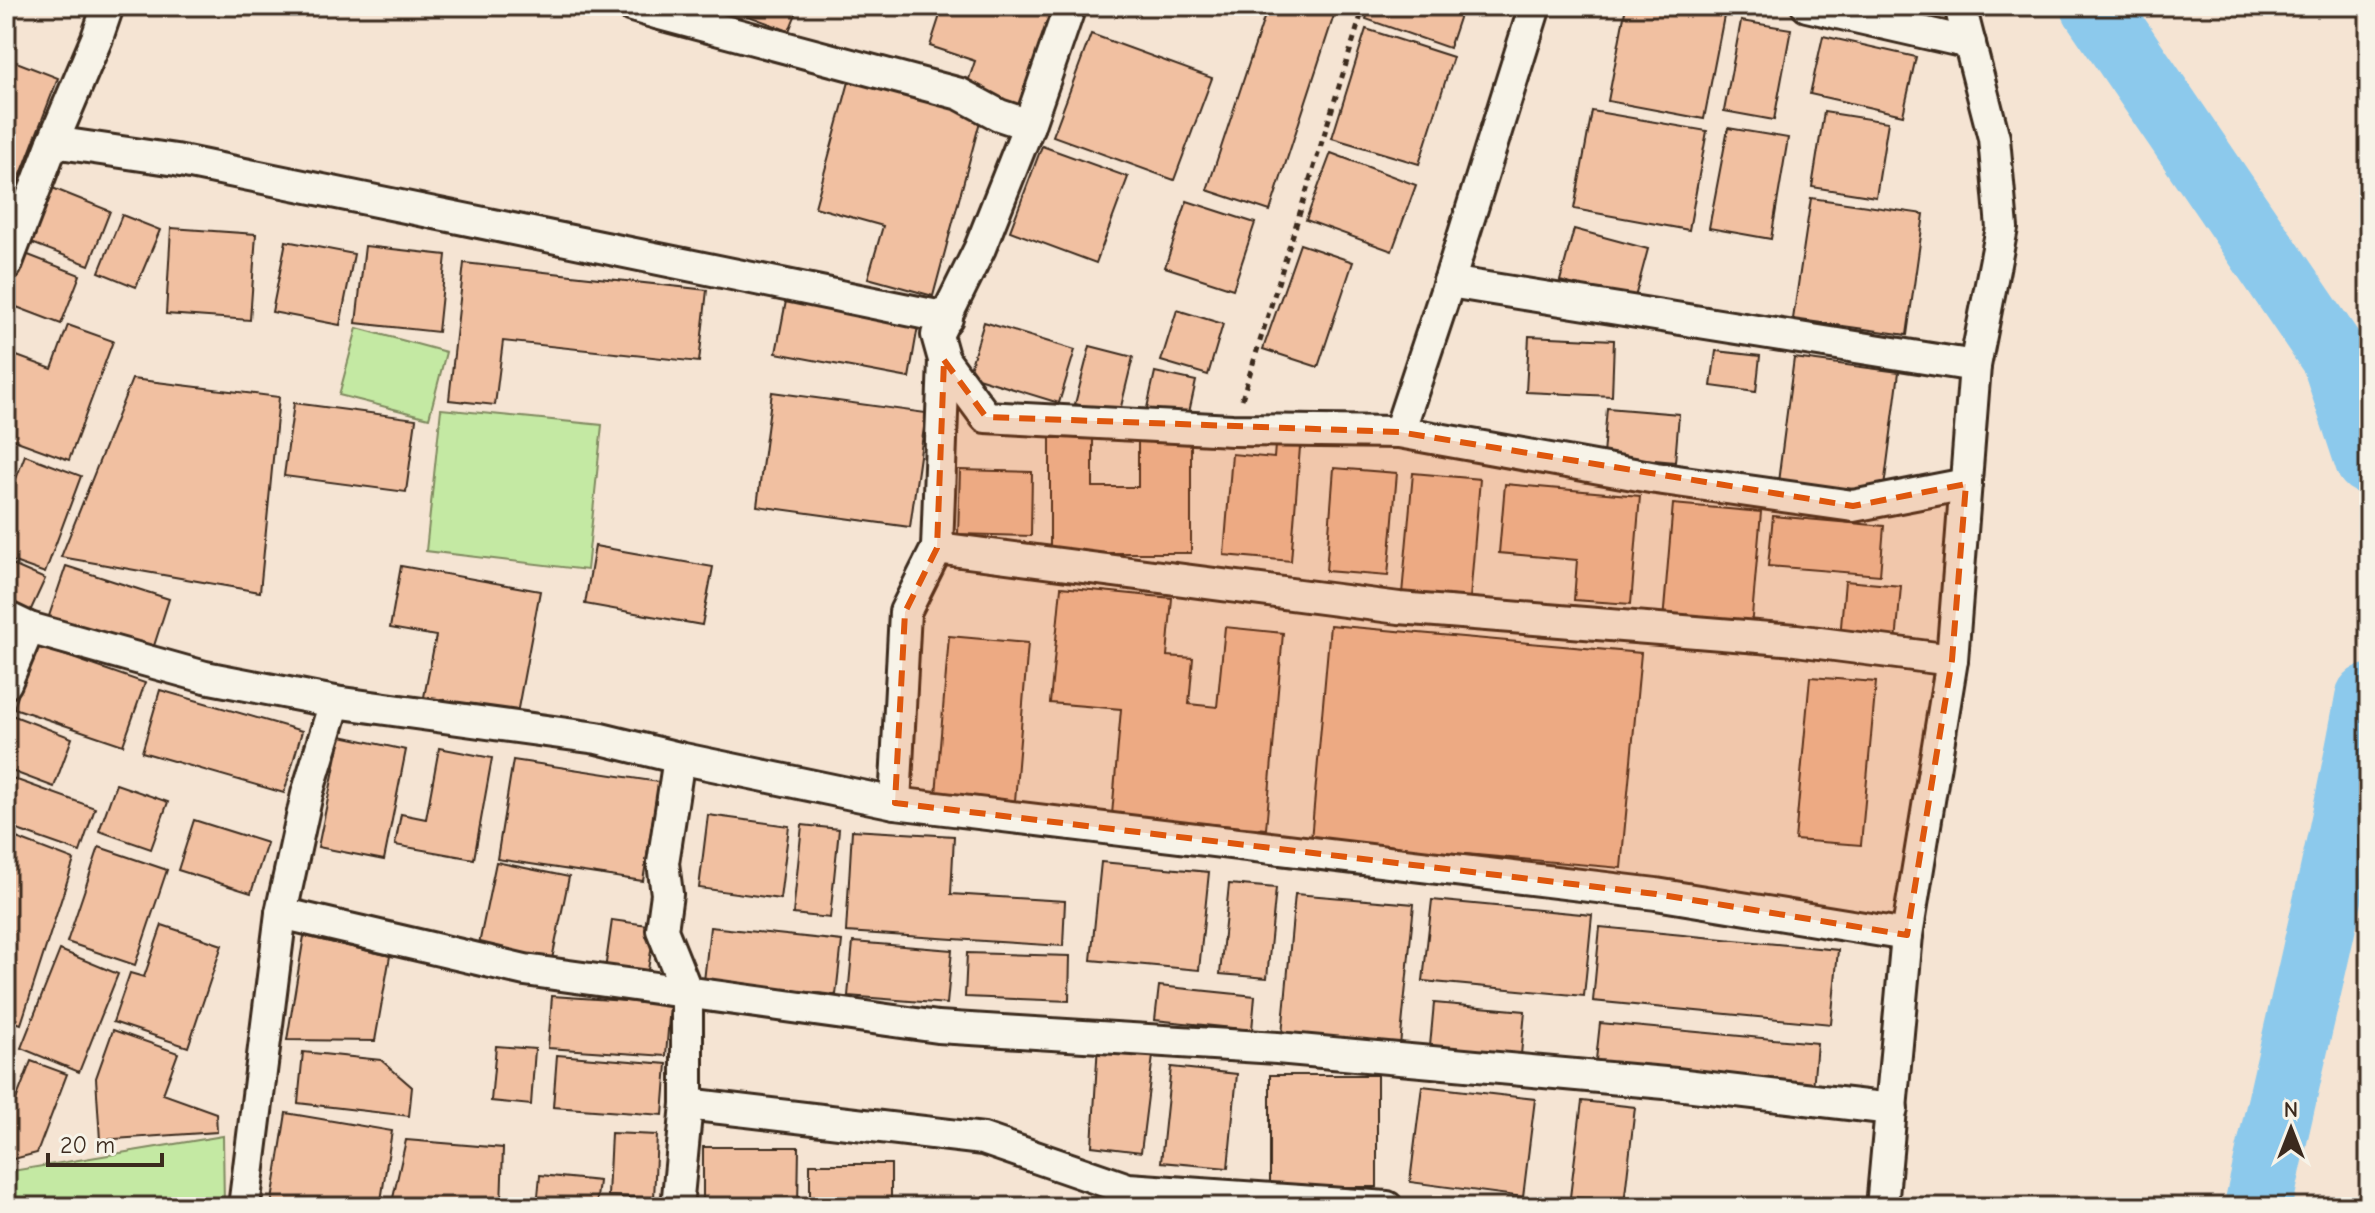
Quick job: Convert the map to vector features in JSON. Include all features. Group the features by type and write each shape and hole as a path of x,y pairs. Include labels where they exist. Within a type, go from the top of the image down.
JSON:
{"street":[{"path":"6,265 108,6"},
{"path":"895,803 905,612 937,548 944,360 937,335 980,248 1029,125 1070,6"},
{"path":"1399,432 1535,6"},
{"path":"1807,6 1970,43"},
{"path":"1882,1207 1907,935 1952,660 1975,366 2002,228 1994,138 1960,6"},
{"path":"652,9 960,94 999,115 1029,125"},
{"path":"53,142 176,160 947,318"},
{"path":"1449,282 1975,366"},
{"path":"944,360 986,417 1232,430 1399,432 1656,478 1853,506 1966,484"},
{"path":"937,548 1399,608 1796,640 1952,660"},
{"path":"6,683 18,622 205,677 335,702 597,738 895,803 1656,894 1907,935"},
{"path":"244,1207 281,913 307,794 335,702"},
{"path":"677,1207 687,1104 687,992 662,930 667,894 663,863 679,758"},
{"path":"281,913 525,970 588,981 938,1027 1277,1048 1660,1083 1892,1109"},
{"path":"687,1104 983,1139 1129,1198 1387,1207"}],"path":[{"path":"1232,430 1364,6"}],"highlighted area":[{"path":"944,360 986,417 1399,432 1853,506 1966,484 1952,660 1907,935 1656,894 895,803 905,612 937,548"}],"green space":[{"path":"357,328 446,352 429,418 339,395"},
{"path":"441,409 602,425 587,570 426,551"},
{"path":"223,1136 224,1207 6,1207 6,1172"}],"building":[{"path":"722,6 799,6 789,31"},
{"path":"943,6 1056,7 1023,107 966,88 975,61 930,46"},
{"path":"1268,6 1337,6 1270,211 1207,190"},
{"path":"1371,6 1463,6 1449,48 1366,19"},
{"path":"1626,6 1673,6 1724,16 1704,119 1608,101"},
{"path":"1854,6 1919,6 1920,23"},
{"path":"1741,21 1791,29 1774,120 1724,111"},
{"path":"1366,29 1453,57 1419,164 1332,138"},
{"path":"1091,34 1212,78 1174,180 1053,136"},
{"path":"1823,36 1916,57 1903,115 1810,94"},
{"path":"6,58 58,78 18,182 6,177"},
{"path":"850,78 982,114 933,296 868,278 883,226 815,207"},
{"path":"1592,111 1707,131 1689,230 1574,209"},
{"path":"1824,112 1888,122 1876,197 1812,187"},
{"path":"1728,128 1788,138 1771,239 1709,228"},
{"path":"1042,146 1128,177 1096,263 1010,231"},
{"path":"1331,153 1416,185 1392,251 1306,220"},
{"path":"50,187 110,211 89,265 29,242"},
{"path":"1811,198 1924,214 1907,335 1793,319"},
{"path":"1187,201 1255,223 1233,289 1165,267"},
{"path":"122,215 160,230 136,287 99,272"},
{"path":"171,228 256,234 250,320 166,314"},
{"path":"1574,229 1648,249 1634,301 1560,281"},
{"path":"286,241 354,254 340,325 272,312"},
{"path":"1300,244 1353,262 1318,367 1263,349"},
{"path":"365,246 446,255 438,332 356,323"},
{"path":"23,253 80,275 61,324 6,303"},
{"path":"464,263 707,290 699,362 503,341 495,405 449,400"},
{"path":"786,301 918,326 909,378 776,353"},
{"path":"1177,310 1223,324 1208,375 1161,361"},
{"path":"984,322 1075,350 1059,403 968,375"},
{"path":"68,325 113,341 69,460 6,437 6,352 52,369"},
{"path":"1529,336 1614,340 1612,396 1526,392"},
{"path":"1090,346 1133,357 1119,415 1075,404"},
{"path":"1716,351 1760,356 1756,392 1711,386"},
{"path":"1794,358 1899,372 1883,495 1778,482"},
{"path":"1155,372 1196,381 1186,426 1145,417"},
{"path":"132,379 279,397 260,592 61,557"},
{"path":"772,392 926,413 910,527 757,506"},
{"path":"294,403 416,419 406,492 284,476"},
{"path":"1607,408 1679,414 1675,462 1603,455"},
{"path":"1050,438 1093,438 1093,487 1138,487 1138,438 1191,438 1191,553 1050,553"},
{"path":"1275,445 1300,447 1291,561 1224,555 1232,454 1274,458"},
{"path":"25,455 81,476 45,573 6,559 6,506"},
{"path":"1334,468 1397,473 1388,576 1326,571"},
{"path":"960,470 1032,472 1031,536 958,534"},
{"path":"1413,473 1480,479 1470,599 1402,594"},
{"path":"1505,484 1640,496 1631,604 1574,600 1577,560 1499,553"},
{"path":"1673,504 1761,512 1751,628 1663,621"},
{"path":"1773,516 1884,526 1880,575 1768,566"},
{"path":"595,546 713,567 702,625 585,604"},
{"path":"6,562 45,579 28,616 6,606"},
{"path":"66,566 169,599 152,652 48,619"},
{"path":"401,566 540,591 516,719 423,702 436,636 390,628"},
{"path":"1845,581 1901,586 1896,643 1840,638"},
{"path":"1061,587 1172,598 1167,656 1193,658 1189,704 1217,707 1225,627 1283,633 1266,829 1112,815 1121,709 1050,703"},
{"path":"1330,625 1641,653 1621,868 1311,840"},
{"path":"949,636 1028,643 1015,801 936,795"},
{"path":"35,645 145,683 123,745 14,708"},
{"path":"1810,677 1876,682 1861,845 1795,840"},
{"path":"160,690 302,731 284,793 142,752"},
{"path":"9,714 72,738 54,787 6,769 6,722"},
{"path":"341,736 406,750 384,860 318,847"},
{"path":"439,748 492,758 474,859 395,845 401,814 426,819"},
{"path":"513,760 659,782 643,881 497,859"},
{"path":"6,776 95,808 80,852 6,826"},
{"path":"116,784 168,802 151,849 99,831"},
{"path":"708,815 789,826 780,899 699,888"},
{"path":"194,820 267,843 251,893 178,870"},
{"path":"802,825 839,829 830,918 793,914"},
{"path":"852,830 954,836 951,894 1065,901 1063,946 846,932"},
{"path":"6,834 74,860 21,1024 6,1019"},
{"path":"99,847 167,870 135,965 67,942"},
{"path":"496,862 569,877 551,964 478,949"},
{"path":"1101,862 1209,872 1199,970 1091,960"},
{"path":"1229,884 1276,888 1267,978 1220,974"},
{"path":"1295,894 1414,904 1400,1046 1282,1035"},
{"path":"1432,900 1592,915 1584,996 1423,981"},
{"path":"612,920 655,926 647,976 605,970"},
{"path":"162,925 222,945 188,1047 113,1022 130,973 144,977"},
{"path":"710,927 842,941 836,995 704,981"},
{"path":"1600,927 1838,950 1831,1024 1593,1001"},
{"path":"304,936 390,956 375,1041 287,1040"},
{"path":"853,942 952,950 947,1004 848,996"},
{"path":"60,950 118,974 79,1072 21,1048"},
{"path":"967,953 1070,956 1069,1001 965,997"},
{"path":"1159,986 1255,996 1252,1030 1155,1020"},
{"path":"552,996 670,1004 666,1056 548,1048"},
{"path":"1434,1003 1525,1011 1521,1055 1430,1046"},
{"path":"1600,1023 1817,1043 1813,1089 1595,1069"},
{"path":"113,1030 178,1053 163,1094 216,1113 217,1132 100,1140 96,1078"},
{"path":"1098,1043 1154,1048 1141,1152 1092,1146"},
{"path":"496,1046 535,1049 531,1105 491,1101"},
{"path":"303,1052 381,1060 412,1087 409,1116 298,1103"},
{"path":"557,1055 667,1064 663,1115 553,1107"},
{"path":"31,1061 67,1074 37,1153 6,1161 6,1126"},
{"path":"1171,1067 1237,1074 1228,1168 1161,1162"},
{"path":"1270,1075 1377,1075 1377,1187 1270,1187"},
{"path":"1422,1086 1535,1099 1523,1197 1410,1182"},
{"path":"1582,1101 1635,1107 1624,1204 1570,1197"},
{"path":"286,1113 392,1131 380,1207 271,1207"},
{"path":"611,1133 657,1135 654,1198 608,1196"},
{"path":"406,1140 503,1148 501,1207 391,1207"},
{"path":"703,1147 799,1147 798,1207 703,1207"},
{"path":"810,1164 891,1164 891,1207 810,1207"},
{"path":"540,1175 599,1181 596,1207 537,1207"}],"waterway":[{"path":"2095,6 2335,358 2369,461"},
{"path":"2258,1207 2330,889 2369,698"}]}
